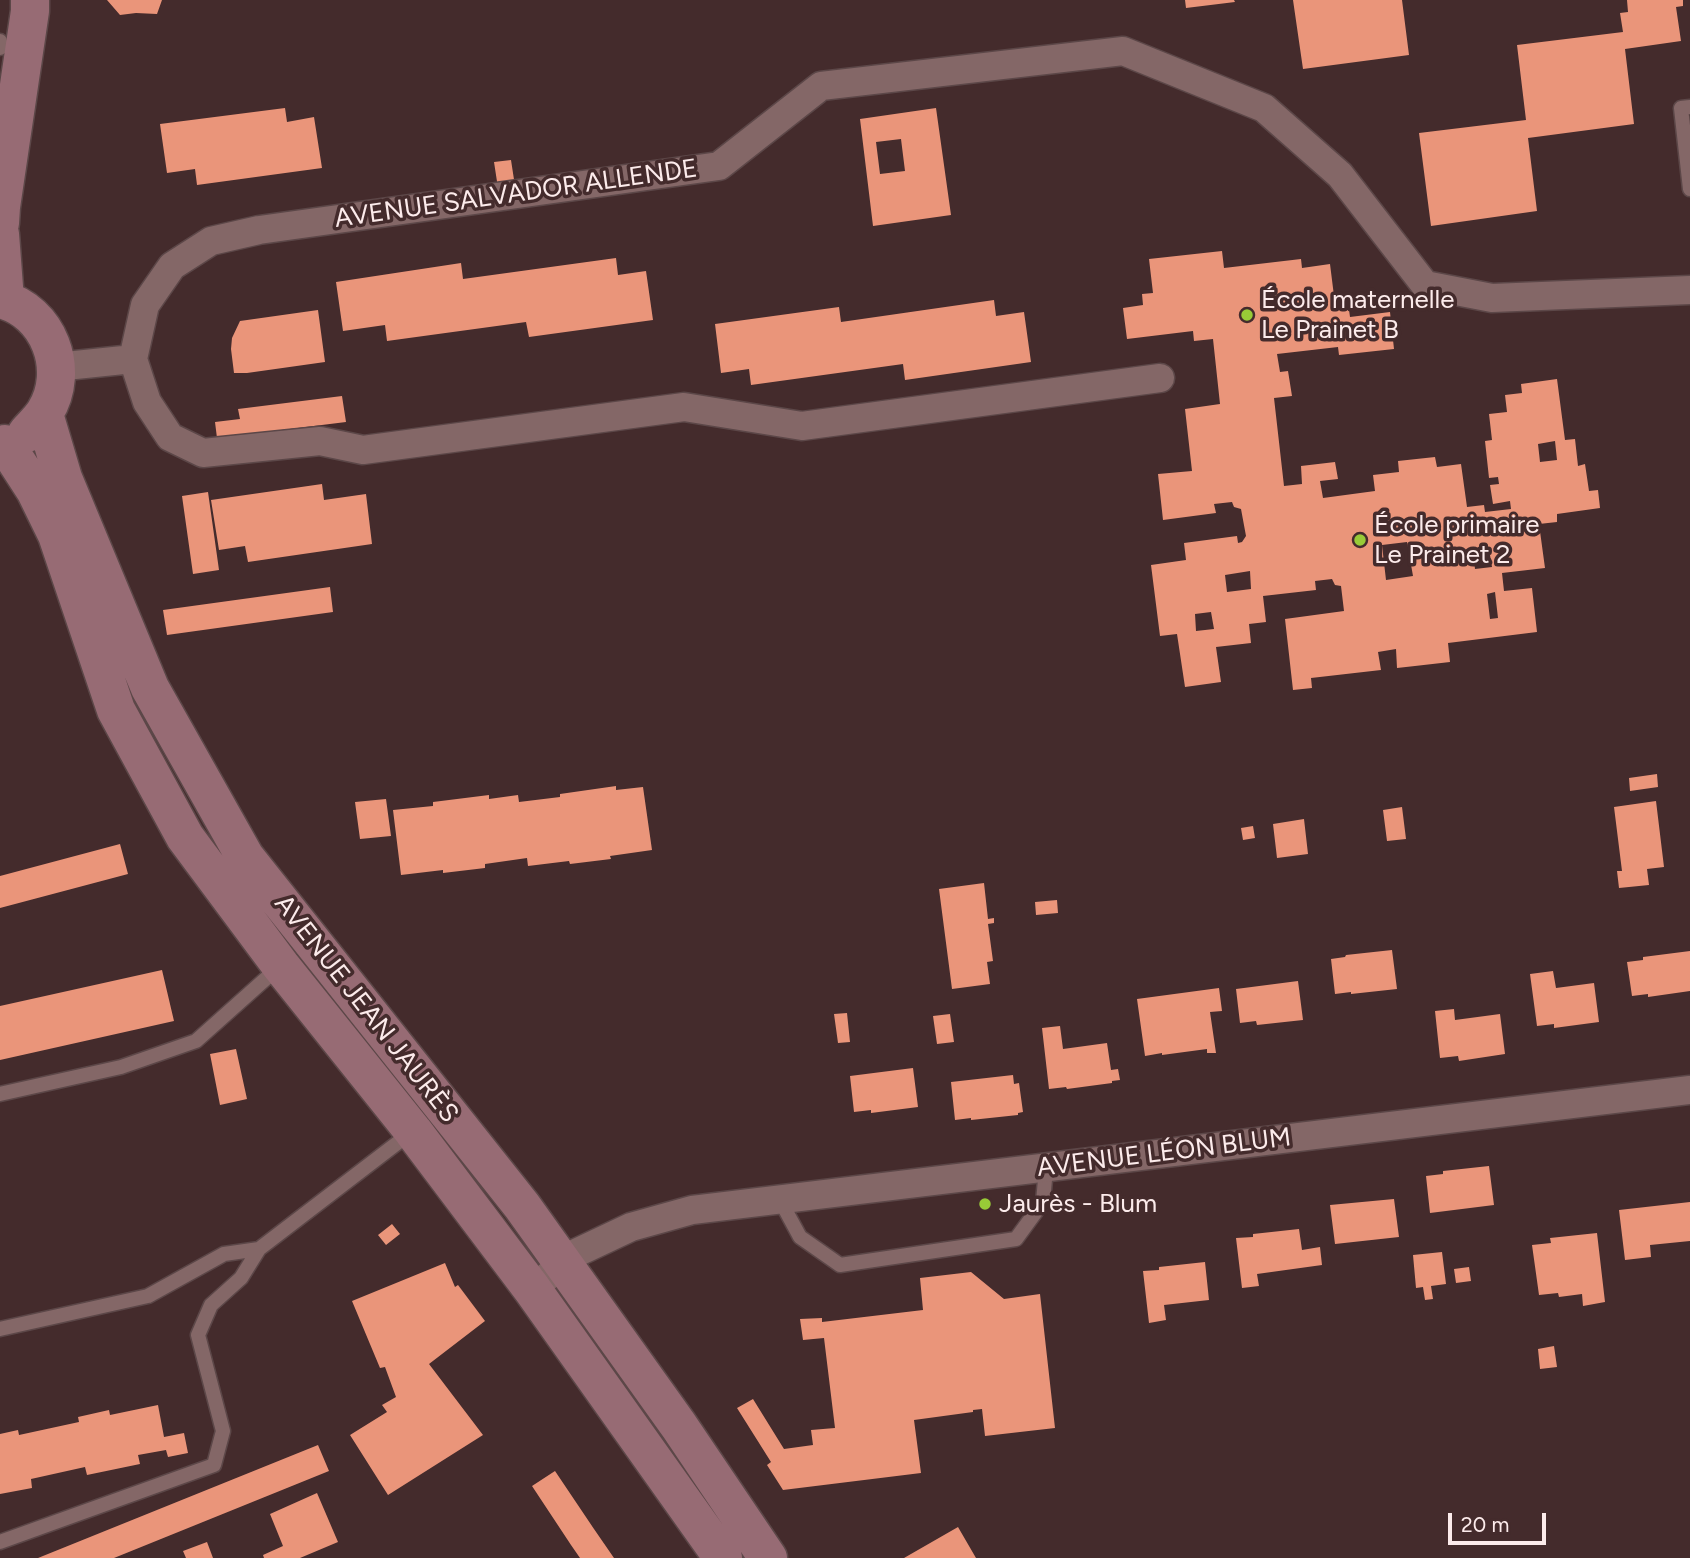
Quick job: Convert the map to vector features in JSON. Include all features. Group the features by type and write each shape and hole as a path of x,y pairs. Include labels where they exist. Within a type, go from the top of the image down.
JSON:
{"main road":[{"path":"0,223 30,0"},
{"path":"0,234 2,299 24,310 40,326 49,338 56,367 56,383 44,414 27,432 3,445"},
{"name":"AVENUE JEAN JAURÈS","path":"44,414 62,478 150,688 245,857 513,1195 679,1426 768,1558"},
{"name":"AVENUE JEAN JAURÈS","path":"3,445 35,490 57,535 116,710 185,837 532,1289 723,1558"}],"street":[{"name":"AVENUE SALVADOR ALLENDE","path":"133,359 145,305 172,266 211,241 259,230 719,166 821,86 1123,51 1264,108 1340,175 1425,285 1492,298 1690,290"},
{"path":"56,367 133,359 147,402 170,437 203,453 320,441 363,450 684,407 802,426 1160,378"},
{"name":"AVENUE LÉON BLUM","path":"532,1289 576,1253 631,1227 692,1210 1690,1090"}],"lane":[{"path":"0,41 0,48"},
{"path":"1690,107 1681,108 1690,189"},
{"name":"AVENUE JEAN JAURÈS","path":"0,1094 121,1067 196,1041 281,965"},
{"name":"AVENUE JEAN JAURÈS","path":"0,1542 214,1465 223,1430 198,1335 211,1305 241,1278 259,1249 413,1131"},
{"path":"780,1200 800,1237 839,1265 1016,1239 1043,1202 1046,1168"},
{"name":"AVENUE JEAN JAURÈS","path":"0,1329 148,1296 224,1254 259,1249"}],"building":[{"path":"107,0 162,0 157,14 120,15"},
{"path":"1185,0 1234,0 1235,2 1186,8"},
{"path":"1293,0 1402,0 1409,55 1303,69"},
{"path":"1627,0 1683,0 1683,6 1676,7 1681,41 1625,49 1634,124 1528,138 1537,211 1431,226 1419,133 1526,120 1517,45 1623,32 1620,13 1628,12"},
{"path":"285,108 287,122 314,117 322,168 197,185 195,169 167,173 160,124"},
{"path":"936,108 951,215 873,226 860,119","holes":["901,139 905,171 880,174 876,142"]},
{"path":"511,160 515,186 498,188 494,162"},
{"path":"1222,251 1224,268 1301,259 1302,268 1330,264 1334,296 1347,295 1350,317 1390,312 1394,349 1339,355 1338,347 1277,354 1280,372 1288,371 1292,396 1274,398 1284,486 1302,484 1301,466 1335,462 1338,479 1320,481 1323,498 1375,491 1373,475 1399,472 1398,461 1435,457 1437,467 1461,464 1467,507 1484,505 1485,512 1511,509 1510,501 1493,504 1490,485 1499,484 1498,477 1489,478 1485,441 1492,440 1489,414 1507,412 1505,395 1522,393 1521,384 1557,379 1565,440 1575,439 1578,466 1585,464 1589,491 1598,490 1600,508 1557,514 1557,522 1539,524 1545,568 1502,573 1504,591 1532,588 1537,632 1448,643 1450,662 1397,668 1396,649 1378,652 1381,670 1311,678 1312,688 1293,690 1285,619 1344,611 1341,586 1335,585 1332,579 1315,581 1316,590 1263,596 1266,622 1249,624 1251,643 1216,647 1221,682 1185,687 1177,634 1160,636 1151,565 1186,560 1184,543 1237,536 1238,543 1246,536 1241,509 1234,507 1232,502 1214,504 1216,513 1163,520 1158,474 1192,471 1185,409 1220,404 1213,339 1194,341 1193,331 1127,339 1123,308 1143,305 1142,294 1153,293 1149,259","holes":["1555,441 1557,460 1540,462 1538,444","1407,542 1413,576 1386,580 1382,545","1489,549 1492,567 1475,569 1473,551","1250,571 1251,589 1227,592 1225,575","1495,592 1498,618 1490,619 1487,594","1211,612 1214,629 1196,631 1195,614"]},
{"path":"616,258 618,275 646,271 653,320 529,337 526,322 387,341 385,325 343,331 336,282 461,263 463,279"},
{"path":"994,300 996,316 1024,312 1031,362 905,380 903,364 751,385 749,369 721,373 715,324 839,307 841,322"},
{"path":"318,310 325,362 234,373 232,338 240,321"},
{"path":"342,396 346,422 217,438 215,422 240,419 238,409"},
{"path":"322,484 324,500 366,494 372,544 248,562 245,546 219,550 211,500"},
{"path":"208,492 219,570 193,574 182,496"},
{"path":"330,587 333,612 167,635 163,610"},
{"path":"1657,774 1658,787 1630,791 1629,778"},
{"path":"616,786 616,790 643,787 652,850 570,864 569,861 528,866 527,858 485,864 485,868 401,875 393,810 433,806 433,802 489,795 489,799 518,795 519,802"},
{"path":"386,799 391,836 360,839 355,802"},
{"path":"1656,801 1664,867 1647,869 1649,885 1619,888 1617,871 1622,871 1614,807"},
{"path":"1402,807 1406,839 1387,841 1383,810"},
{"path":"1304,819 1308,854 1277,858 1273,824"},
{"path":"1253,826 1255,838 1243,840 1241,828"},
{"path":"120,844 128,874 0,908 0,876"},
{"path":"984,883 988,919 994,918 994,923 988,924 993,961 987,962 990,984 952,989 939,889"},
{"path":"1057,900 1058,913 1036,915 1035,902"},
{"path":"1392,950 1397,989 1335,994 1331,959"},
{"path":"1690,951 1690,991 1648,997 1648,994 1632,996 1627,962 1643,960 1643,957"},
{"path":"162,970 174,1021 0,1060 0,1006"},
{"path":"1553,971 1556,988 1594,983 1599,1022 1554,1028 1554,1024 1537,1026 1530,974"},
{"path":"1298,981 1303,1020 1257,1025 1256,1021 1240,1023 1236,989"},
{"path":"1219,988 1222,1011 1210,1012 1216,1053 1207,1053 1207,1049 1145,1056 1137,999"},
{"path":"1454,1009 1455,1020 1500,1014 1505,1054 1459,1061 1458,1056 1440,1058 1435,1011"},
{"path":"847,1013 850,1042 838,1043 834,1014"},
{"path":"950,1014 954,1042 937,1044 933,1016"},
{"path":"1060,1026 1063,1049 1107,1043 1111,1070 1118,1069 1120,1080 1067,1089 1049,1089 1042,1028"},
{"path":"236,1049 247,1099 220,1105 210,1054"},
{"path":"913,1068 918,1107 871,1113 871,1110 854,1112 850,1076"},
{"path":"1013,1075 1014,1084 1019,1083 1023,1112 1018,1115 955,1120 951,1082"},
{"path":"1489,1166 1494,1205 1430,1213 1426,1176 1443,1174 1443,1171"},
{"path":"1394,1199 1399,1237 1335,1244 1330,1205"},
{"path":"1690,1202 1690,1241 1650,1245 1651,1257 1625,1260 1619,1210"},
{"path":"392,1224 400,1234 386,1245 378,1235"},
{"path":"1299,1229 1302,1250 1320,1247 1322,1265 1257,1274 1259,1286 1242,1288 1236,1238"},
{"path":"1597,1233 1605,1302 1583,1306 1582,1294 1559,1297 1558,1293 1539,1295 1532,1245 1551,1243 1550,1238"},
{"path":"1442,1252 1446,1284 1431,1286 1433,1299 1425,1300 1423,1287 1416,1288 1413,1255"},
{"path":"1205,1262 1209,1300 1164,1305 1166,1320 1149,1323 1143,1271"},
{"path":"445,1263 455,1287 458,1285 485,1321 429,1364 483,1435 388,1495 350,1435 387,1412 382,1405 396,1397 385,1367 380,1368 352,1301"},
{"path":"1469,1267 1471,1281 1456,1283 1454,1269"},
{"path":"971,1272 1004,1299 1040,1294 1055,1428 985,1436 982,1409 914,1420 921,1473 783,1490 767,1465 771,1462 737,1408 753,1399 784,1449 813,1445 811,1430 835,1428 824,1338 803,1340 800,1319 822,1318 822,1322 923,1310 920,1278"},
{"path":"1554,1346 1557,1367 1540,1369 1538,1349"},
{"path":"158,1405 164,1437 184,1433 188,1453 168,1457 166,1450 138,1455 140,1464 87,1475 85,1467 31,1479 32,1488 0,1494 0,1434 18,1430 19,1435 79,1422 78,1417 109,1410 110,1415"},
{"path":"318,1445 329,1471 114,1558 38,1558"},
{"path":"555,1471 614,1558 580,1558 571,1545 532,1486"},
{"path":"317,1493 338,1542 300,1558 264,1558 263,1555 283,1546 270,1514"},
{"path":"958,1527 976,1558 904,1558"},
{"path":"207,1542 213,1558 186,1558 183,1551"}],"place":[{"name":"École maternelle Le Prainet B","path":"1247,315"},
{"name":"École primaire Le Prainet 2","path":"1360,540"},
{"name":"Jaurès - Blum","path":"985,1204"}]}
